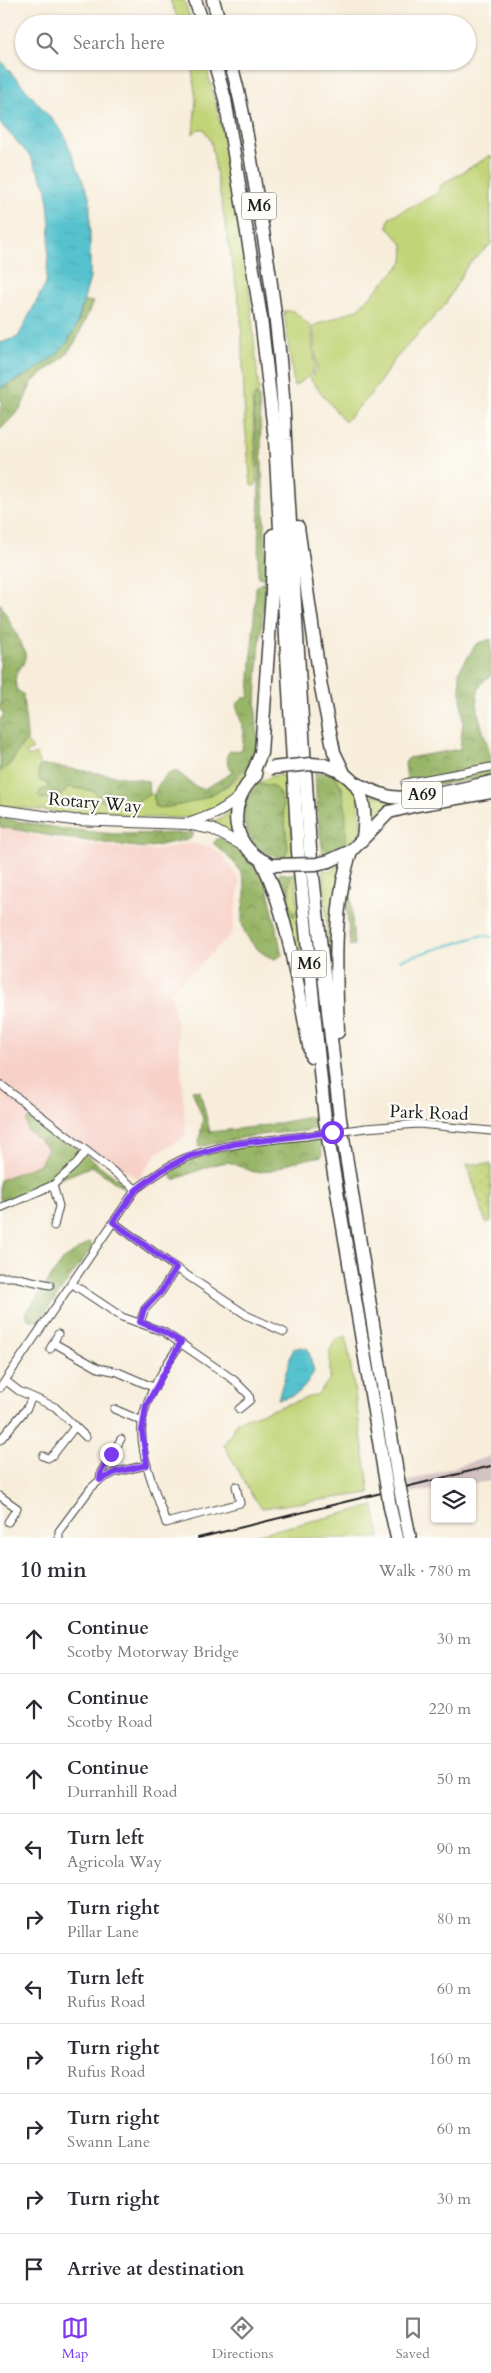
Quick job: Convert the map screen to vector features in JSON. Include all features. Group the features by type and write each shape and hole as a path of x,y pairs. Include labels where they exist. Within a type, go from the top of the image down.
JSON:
{"highway":[{"path":"195,0 200,15"},
{"path":"213,0 217,15"},
{"name":"M6","path":"217,70 225,99 261,318 268,387 280,440 310,849 340,1119 392,1481"},
{"name":"M6","path":"233,70 240,94 266,250 284,386 280,440 298,851 325,1120 392,1481 397,1505 410,1538"},
{"path":"280,440 321,687 334,752 344,773"},
{"path":"280,440 261,753 250,780 239,797 236,815 238,832 244,846 261,860 274,865 329,862 351,851"},
{"path":"250,780 259,772 271,768 311,764 324,765 344,773 355,783 363,799 366,818 363,837 351,851 343,874 336,961 340,1119"},
{"name":"A69","path":"355,783 376,793 406,797 491,782"},
{"name":"A69","path":"363,837 381,818 396,809 491,792"},
{"path":"261,860 271,879 280,913 325,1120"},
{"name":"M6","path":"397,1505 397,1538"}],"main road":[{"name":"Rotary Way","path":"187,824 212,817 224,810 239,797"},
{"name":"Rotary Way","path":"0,810 73,820 187,824 212,829 244,846"}],"street":[{"path":"405,782 491,767"},
{"path":"0,1084 136,1190"},
{"name":"Park Road","path":"0,1388 136,1190 161,1171 187,1157 234,1144 366,1128 418,1124 491,1131"},
{"path":"0,1208 53,1185 75,1165 86,1151"},
{"path":"53,1185 59,1206 54,1226"},
{"path":"113,1222 176,1268 248,1316 284,1332"},
{"path":"140,1322 144,1309 161,1292 176,1268"},
{"path":"0,1277 14,1277 50,1285"},
{"path":"71,1283 122,1317 164,1332 181,1342 234,1380 249,1395 250,1400 239,1409"},
{"path":"50,1350 58,1334"},
{"path":"181,1342 146,1406 142,1421 147,1465 166,1523 240,1503 236,1486"},
{"path":"54,1343 98,1368 118,1372 155,1388"},
{"path":"6,1381 18,1391 55,1407 74,1428 86,1437"},
{"path":"0,1440 27,1408 32,1397"},
{"path":"114,1409 142,1421"},
{"path":"43,1456 48,1458 53,1455 74,1428"},
{"path":"100,1480 101,1472 121,1439"},
{"path":"59,1538 59,1531 100,1480 116,1472 147,1465"},
{"path":"0,1496 17,1508 8,1522"}],"shaded area":[{"path":"0,828 69,843 155,851 190,843 211,847 224,857 240,881 232,934 171,992 179,1040 186,1136 157,1153 138,1179 94,1150 0,1188"},
{"path":"491,1456 491,1481 476,1483 476,1478 431,1478 431,1490 410,1493 407,1482"}],"green space":[{"path":"170,0 184,0 189,15 176,15"},
{"path":"192,70 207,70 229,159 247,268 259,391 252,399 257,481 255,486 251,485 245,424 241,314 211,142 204,129 198,129 193,134 196,100"},
{"path":"491,155 491,244 467,266 445,305 395,359 376,388 345,422 310,379 317,369 313,326 358,309 403,262 404,246 387,226 390,217 438,193 441,185"},
{"path":"83,302 93,302 76,341 64,357 32,382 21,408 0,430 2,401 0,401 0,388 33,371 52,357 61,348 77,325"},
{"path":"284,311 294,311 311,327 315,367 311,375 294,386"},
{"path":"256,395 259,398 267,579 258,577 259,478 253,402"},
{"path":"263,582 266,584 257,681 257,754 237,776 206,797 170,807 157,808 154,803 155,792 169,774 174,771 196,786 204,789 230,774 232,771 228,767 227,755 230,751 242,750 244,731 236,705 243,698 248,698 249,694 256,587"},
{"path":"0,603 25,653 24,663 17,673 15,683 17,690 23,694 27,738 27,741 19,748 10,763 2,771 0,770 0,720 4,714 0,710"},
{"path":"491,639 491,676 483,682 478,691 477,701 478,712 490,753 491,776 414,789 408,788 405,763 408,758 460,749 463,721 459,671 476,644"},
{"path":"26,741 33,749 26,753 29,757 36,754 41,766 38,772 48,785 52,798 59,797 67,787 148,795 149,793 154,795 154,806 157,808 189,803 219,790 237,778 256,758 249,777 229,801 200,818 94,817 0,805 0,770 12,762"},
{"path":"47,765 148,781 149,795 132,803 112,803 99,800 94,791 67,787 60,796 41,799 38,795 41,790 48,788 48,784 40,781 38,772 41,766"},
{"path":"315,772 332,773 341,787 346,815 346,841 342,848 337,851 328,850 322,842 318,823"},
{"path":"332,773 358,788 361,831 345,847 323,856 321,835 325,848 346,841 342,787"},
{"path":"287,775 294,858 284,858 288,848 282,800 278,791 272,786 258,783 272,776"},
{"path":"258,783 272,786 278,791 282,800 288,848 284,858 270,855 259,849 251,840 246,830 245,806 250,794"},
{"path":"370,795 395,799 397,805 372,822 373,808"},
{"path":"233,807 236,837 212,824 212,822 223,817"},
{"path":"0,818 64,829 115,834 194,833 190,839 145,848 62,838 0,827"},
{"path":"222,838 249,858 267,885 282,955 276,959 258,950 245,932 242,920 245,883 234,863 213,843 217,839"},
{"path":"345,861 330,970 323,870 333,871 334,866"},
{"path":"280,873 291,875 288,895 290,906 296,913 294,917 287,911 276,879"},
{"path":"295,873 305,992 287,911 296,913 291,910 289,901 290,874"},
{"path":"350,882 354,945 350,946 347,908"},
{"path":"192,1090 200,1091 210,1132 263,1126 315,1116 318,1128 300,1132 268,1134 198,1147 203,1119"},
{"path":"32,1115 119,1180 127,1191 92,1166 0,1204 0,1180 40,1164 48,1148 27,1130 26,1121"},
{"path":"321,1139 322,1156 292,1162 271,1171 254,1172 228,1162 212,1165 174,1180 169,1173 172,1168 226,1150 245,1146"},
{"path":"467,1164 491,1164 491,1222 486,1223"},
{"path":"89,1242 93,1246 39,1321 28,1319 26,1313 63,1260"},
{"path":"346,1336 370,1493 262,1508 251,1494 224,1445 238,1421 318,1394 330,1379 330,1350 336,1339"},
{"path":"374,1506 380,1538 242,1538"}],"water":[{"path":"0,60 63,132 90,198 90,278 76,327 67,343 58,353 35,370 0,388 0,343 18,337 46,283 50,226 47,189 30,156 0,123"},
{"path":"301,1347 308,1349 314,1371 308,1383 300,1391 291,1396 278,1399 293,1349"}],"waterway":[{"path":"400,960 483,935 491,937"}],"railway":[{"path":"198,1538 491,1466"}],"route":[{"path":"111,1454 101,1472 100,1480 116,1472 147,1465 142,1431 142,1421 146,1406 181,1342 164,1332 140,1322 144,1309 161,1292 176,1268 124,1228 113,1222 136,1190 161,1171 187,1157 234,1144 332,1132"}]}
